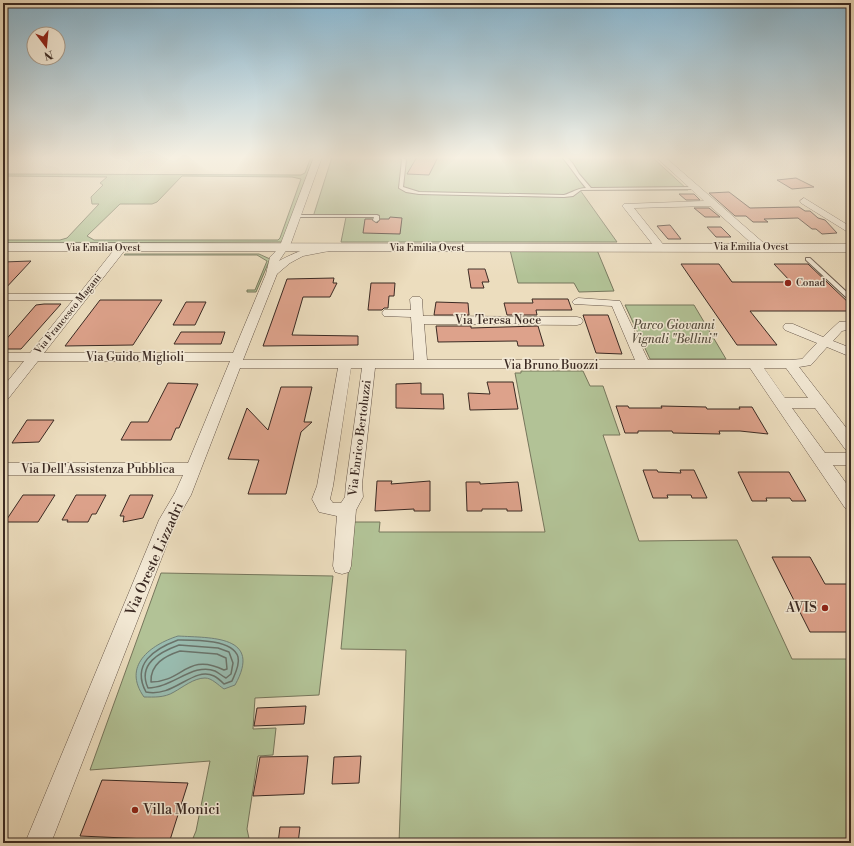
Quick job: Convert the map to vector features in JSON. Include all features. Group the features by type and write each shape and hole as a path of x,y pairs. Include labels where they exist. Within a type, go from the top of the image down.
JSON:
{"street":[{"name":"Via Oreste Lizzadri","path":"38,843 168,520 182,498 236,361 281,257 303,196"},
{"path":"705,196 762,247"},
{"path":"804,202 851,231"},
{"path":"661,248 628,206 712,203"},
{"name":"Via Emilia Ovest","path":"3,247 257,248 281,257 331,248 851,248"},
{"name":"Via Francesco Magani","path":"3,357 33,357 121,248"},
{"path":"3,297 82,297"},
{"path":"416,299 421,365"},
{"path":"578,302 616,302 644,365"},
{"name":"Via Teresa Noce","path":"388,314 418,317 577,321"},
{"name":"Via Bruno Buozzi","path":"236,361 345,365 790,364 806,362 840,326 851,325"},
{"path":"789,327 851,353"},
{"path":"3,396 33,357"},
{"name":"Via Guido Miglioli","path":"33,357 236,361"},
{"path":"754,364 851,503"},
{"path":"790,364 851,445"},
{"name":"Via Enrico Bertoluzzi","path":"345,365 325,486 321,499 325,507 337,511 347,508 352,503 354,496 354,484 369,365"},
{"path":"782,403 820,403"},
{"path":"822,460 851,459"},
{"name":"Via Dell'Assistenza Pubblica","path":"3,469 193,468"},
{"path":"342,566 347,508"}],"lane":[{"path":"296,216 377,216 376,220"},
{"path":"808,258 851,299"}],"green space":[{"path":"162,196 157,202 152,204 120,204 87,236 94,240 278,240 295,196 300,196 282,242 3,243 3,240 60,240 67,238 99,204 92,204 91,197"},
{"path":"319,196 585,196 617,242 341,242 346,217 313,217"},
{"path":"510,250 597,250 614,291 579,292 574,283 518,283"},
{"path":"259,254 270,259 256,292 247,292 247,290 255,290 267,261 257,255 124,255"},
{"name":"Parco Giovanni Vignali \"Bellini\"","path":"625,305 694,305 726,359 650,359"},
{"path":"521,371 583,371 590,386 603,386 620,435 603,435 639,541 737,540 792,659 851,659 851,843 399,843 406,650 341,649 349,565 351,522 380,522 379,532 545,532 515,373 521,373"},
{"path":"161,573 333,576 319,695 255,698 253,729 276,728 273,755 258,756 247,829 250,843 191,843 196,831 210,761 90,770"}],"water":[{"path":"178,636 218,639 229,642 238,648 243,657 242,669 235,685 224,689 210,679 201,678 166,695 159,697 144,697 138,686 136,676 138,666 142,658 158,645"}],"building":[{"path":"682,196 696,196 700,200 686,200"},
{"path":"713,196 735,196 750,208 799,207 805,211 810,211 818,218 825,220 837,233 822,234 816,229 812,229 798,218 764,219 768,222 753,222 746,216 735,216"},
{"path":"694,208 709,208 720,217 705,217"},
{"path":"390,217 402,218 400,234 363,233 365,219 372,219 377,223 380,219 389,219"},
{"path":"670,225 681,239 668,239 657,226"},
{"path":"707,227 721,227 731,237 716,237"},
{"path":"31,261 3,291 3,262"},
{"path":"681,264 719,264 732,282 791,282 774,264 808,264 851,305 851,311 750,311 777,345 737,345"},
{"path":"468,269 485,269 489,282 482,282 484,288 471,288"},
{"path":"334,278 333,283 337,283 330,297 303,297 292,335 358,336 358,345 263,346 287,279"},
{"path":"371,283 395,283 394,296 389,296 388,308 384,308 382,310 368,310"},
{"path":"532,299 568,299 572,310 536,310 537,315 507,315 504,303 533,303"},
{"path":"100,300 162,300 133,345 65,346"},
{"path":"186,302 206,302 195,325 173,325"},
{"path":"436,302 468,303 469,315 434,315"},
{"path":"61,304 21,349 3,349 3,343 36,305"},
{"path":"583,315 608,315 622,354 596,353"},
{"path":"436,326 471,326 471,328 538,326 544,346 518,346 517,341 438,342"},
{"path":"181,332 225,332 221,344 174,344"},
{"path":"487,382 513,382 518,409 470,410 468,393 490,394"},
{"path":"168,383 198,384 179,428 176,428 171,440 121,440 131,422 148,422"},
{"path":"421,383 421,394 443,394 444,409 396,408 396,384"},
{"path":"281,387 312,387 304,422 312,422 301,432 286,494 248,494 259,460 228,459 247,408 268,430"},
{"path":"616,406 628,406 629,408 662,408 661,406 706,407 707,409 740,409 739,407 752,407 768,434 740,431 719,431 720,434 673,433 672,431 638,431 638,433 625,433"},
{"path":"27,420 54,420 39,442 12,443"},
{"path":"643,470 681,473 680,470 694,470 707,498 692,498 691,495 667,495 668,498 653,498"},
{"path":"738,472 789,472 806,501 792,501 790,498 766,498 767,501 752,501"},
{"path":"377,481 392,481 391,484 430,481 430,511 414,511 414,509 375,511"},
{"path":"466,482 480,482 480,484 518,482 522,511 507,511 507,509 482,509 482,511 467,511"},
{"path":"23,495 55,495 38,522 5,522"},
{"path":"76,495 106,495 96,514 92,514 88,522 67,522 68,520 62,520"},
{"path":"130,495 153,495 143,518 123,522 124,516 120,516"},
{"name":"AVIS","path":"772,557 810,557 825,584 851,584 851,632 810,632"},
{"path":"306,706 304,724 254,726 257,708"},
{"path":"308,756 304,794 253,796 260,757"},
{"path":"361,756 359,783 332,784 334,757"},
{"name":"Villa Monici","path":"102,780 188,783 170,840 80,836"},
{"path":"280,827 300,827 298,843 278,843"}],"place":[{"name":"Conad","path":"788,283"},
{"name":"AVIS","path":"825,608"},
{"name":"Villa Monici","path":"135,810"}]}
